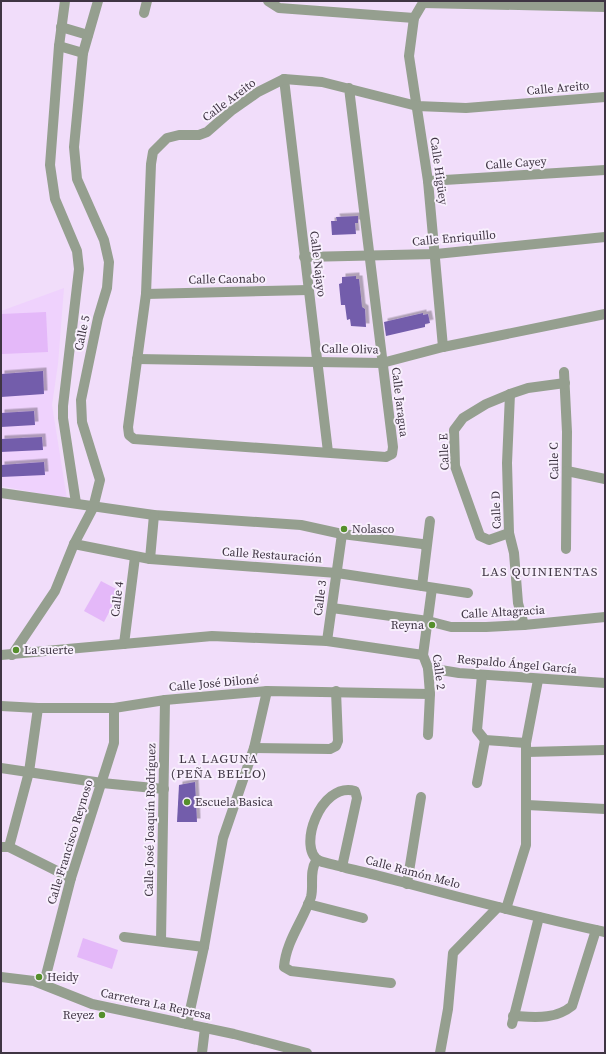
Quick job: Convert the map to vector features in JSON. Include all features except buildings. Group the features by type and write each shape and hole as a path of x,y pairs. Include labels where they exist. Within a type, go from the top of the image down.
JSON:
{"street":[{"path":"65,1 59,46 50,165 55,199 77,251 79,269 63,406 63,418 76,504"},
{"name":"Calle 5","path":"12,655 55,591 74,544 93,506 100,480 82,422 81,400 98,318 107,288 109,262 104,240 76,179 74,147 83,53 98,1"},
{"path":"144,13 147,1"},
{"path":"268,1 279,8 414,18"},
{"path":"424,2 605,7"},
{"name":"Calle Higüey","path":"424,2 414,18 409,56 428,181 436,254 443,347"},
{"path":"61,28 88,35"},
{"path":"59,46 83,53"},
{"name":"Calle Areito","path":"129,435 128,427 146,294 153,152 167,138 199,135 207,132 231,111 258,92 284,78 322,82 417,106 466,108 605,97"},
{"name":"Calle Najayo","path":"284,78 328,452"},
{"name":"Calle Jaragua","path":"129,435 134,439 386,457 392,454 393,447 368,255 349,88"},
{"name":"Calle Cayey","path":"428,181 605,170"},
{"name":"Calle Enriquillo","path":"304,257 436,254 605,237"},
{"name":"Calle Caonabo","path":"146,294 308,290"},
{"name":"Calle Oliva","path":"137,359 382,363 443,347 605,314"},
{"name":"Calle C","path":"564,372 567,471 566,549"},
{"name":"Calle E","path":"509,533 489,540 480,536 455,466 454,430 463,418 486,404 528,388 564,384"},
{"name":"Calle D","path":"510,394 507,463 509,533 514,553 518,603 524,625"},
{"path":"567,471 605,479"},
{"path":"1,492 154,515 301,525 342,534 422,544 426,546"},
{"path":"150,559 154,515"},
{"name":"Calle 2","path":"428,735 430,694 428,668 423,655 428,621 426,546 430,521"},
{"name":"Calle 3","path":"327,641 342,534"},
{"name":"Calle Restauración","path":"74,544 135,558 337,573 468,593"},
{"name":"Calle 4","path":"124,644 135,558"},
{"name":"Calle Altagracia","path":"332,608 428,621 450,627 486,628 605,616"},
{"path":"1,655 212,636 327,641 423,655"},
{"name":"Respaldo Ángel García","path":"428,668 482,675 605,684"},
{"path":"482,675 477,730 485,740 526,748 605,750"},
{"path":"440,1053 448,1009 454,953 502,908 526,845 526,748 538,680"},
{"path":"187,1024 204,947 223,838 254,748 267,691"},
{"name":"Calle José Diloné","path":"1,706 38,708 114,708 165,700 267,691 336,691 430,694"},
{"path":"254,748 330,749 336,746 338,741 336,691"},
{"name":"Calle José Joaquín Rodríguez","path":"161,941 165,700"},
{"path":"38,708 29,772 5,847 71,878"},
{"name":"Calle Francisco Reynoso","path":"44,984 71,878 114,743 114,708"},
{"path":"477,783 485,740"},
{"path":"1,768 102,783 164,789"},
{"path":"342,867 356,798 355,790 351,789 335,794 321,806 312,826 312,854 318,860 312,869 312,891 308,904 292,937 285,964 286,969 391,983"},
{"path":"407,884 421,797"},
{"path":"527,805 605,809"},
{"name":"Calle Ramón Melo","path":"318,860 502,908 600,931"},
{"path":"308,904 363,918"},
{"path":"540,917 513,1020 542,1018 564,1013 572,1006 600,931"},
{"path":"124,936 204,947"},
{"name":"Carretera La Represa","path":"1,977 34,980 92,1004 205,1028 301,1052"},
{"path":"202,1053 205,1028"}],"shaded area":[{"path":"64,288 58,364 52,405 67,499 1,486 1,311"},
{"path":"46,312 48,352 2,354 1,314"},
{"path":"101,581 120,591 104,622 84,611"},
{"path":"83,938 118,950 112,969 77,957"}],"place":[{"name":"Nolasco","path":"344,529"},
{"name":"Reyna","path":"432,625"},
{"name":"La suerte","path":"16,650"},
{"name":"Escuela Basica","path":"187,802"},
{"name":"Heidy","path":"39,977"},
{"name":"Reyez","path":"102,1015"}],"district":[{"name":"LAS QUINIENTAS","path":"540,571"},
{"name":"LA LAGUNA (PEÑA BELLO)","path":"219,766"}]}
